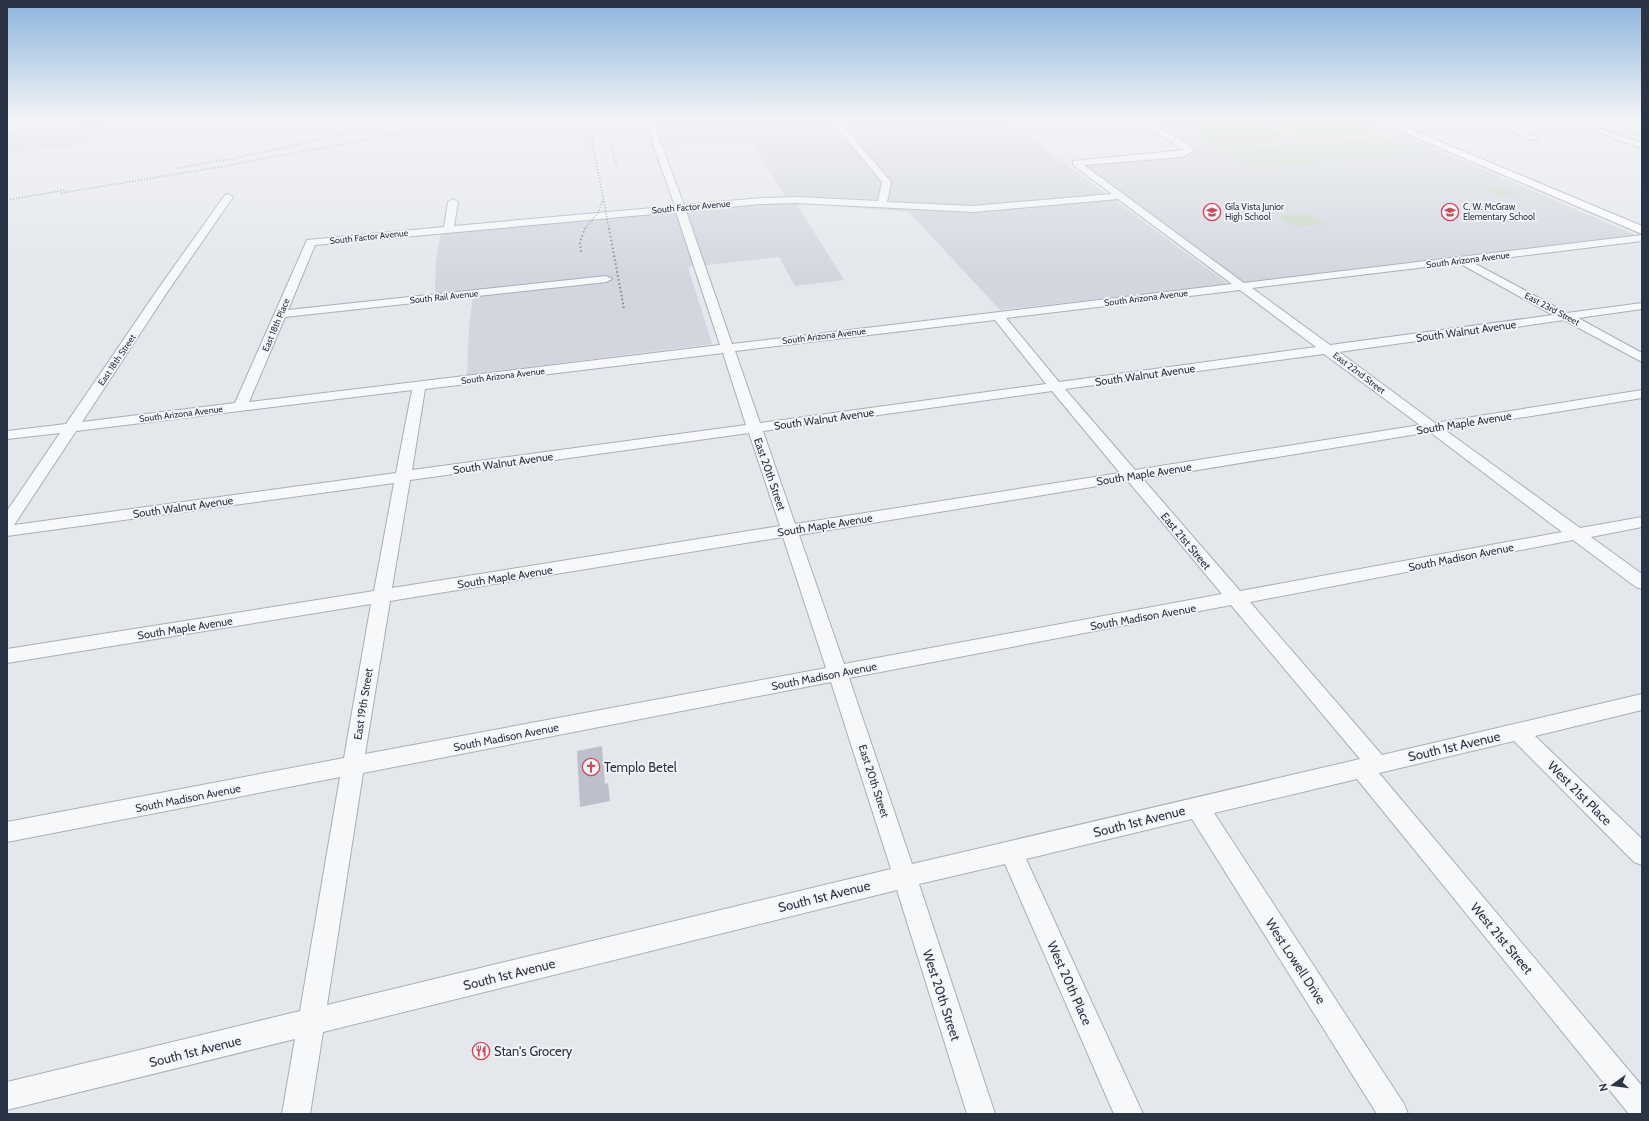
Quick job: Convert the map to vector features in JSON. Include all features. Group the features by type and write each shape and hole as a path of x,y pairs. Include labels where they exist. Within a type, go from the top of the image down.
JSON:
{"main road":[{"path":"1502,171 1642,230"}],"street":[{"name":"East 20th Street","path":"667,171 838,673 904,877"},
{"path":"878,171 887,182 882,205"},
{"name":"East 22nd Street","path":"1087,171 1642,583"},
{"name":"South Factor Avenue","path":"311,242 761,201 797,200 973,209 1120,196"},
{"name":"East 18th Street","path":"7,523 162,291 228,197"},
{"path":"450,229 453,202"},
{"name":"South Arizona Avenue","path":"7,435 419,387 727,348 1642,238"},
{"name":"East 18th Place","path":"240,407 311,242"},
{"name":"East 23rd Street","path":"1461,260 1642,358"},
{"name":"South Rail Avenue","path":"281,314 606,279"},
{"name":"South Walnut Avenue","path":"7,531 1642,306"},
{"name":"East 21st Street","path":"998,316 1236,600 1369,766"},
{"name":"East 19th Street","path":"296,1114 353,766 419,387"},
{"name":"South Maple Avenue","path":"7,656 1642,394"},
{"name":"South Madison Avenue","path":"7,832 838,673 1236,600 1642,522"},
{"name":"South 1st Avenue","path":"7,1096 1011,851 1642,702"},
{"name":"West 21st Place","path":"1518,732 1642,854"},
{"name":"West 21st Street","path":"1369,766 1642,1108"},
{"name":"West Lowell Drive","path":"1197,807 1394,1114"},
{"name":"West 20th Place","path":"1011,851 1129,1114"},
{"name":"West 20th Street","path":"904,877 981,1114"}],"shaded area":[{"path":"769,171 1076,171 1228,284 1000,310 909,212 796,203 844,280 795,286 779,257 688,267 712,344 467,375 469,326 474,290 435,294 436,261 441,232 669,211 667,206 786,197"},
{"path":"1087,171 1487,171 1642,238 1243,287"}],"green space":[{"path":"1499,186 1519,195 1502,197 1483,188"},
{"path":"1308,213 1326,224 1295,227 1278,216"}],"building":[{"name":"Templo Betel","path":"602,746 605,784 608,783 610,801 580,807 577,751"}],"railway":[{"path":"61,193 194,171"},
{"path":"598,171 609,229"},
{"path":"7,200 66,190"},
{"path":"584,229 598,213 603,199"},
{"path":"581,252 580,242 585,228"},
{"path":"609,228 624,309"}],"place":[{"name":"Gila Vista Junior High School","path":"1212,212"},
{"name":"C. W. McGraw Elementary School","path":"1450,212"},
{"name":"Templo Betel","path":"591,767"},
{"name":"Stan's Grocery","path":"481,1051"}]}
